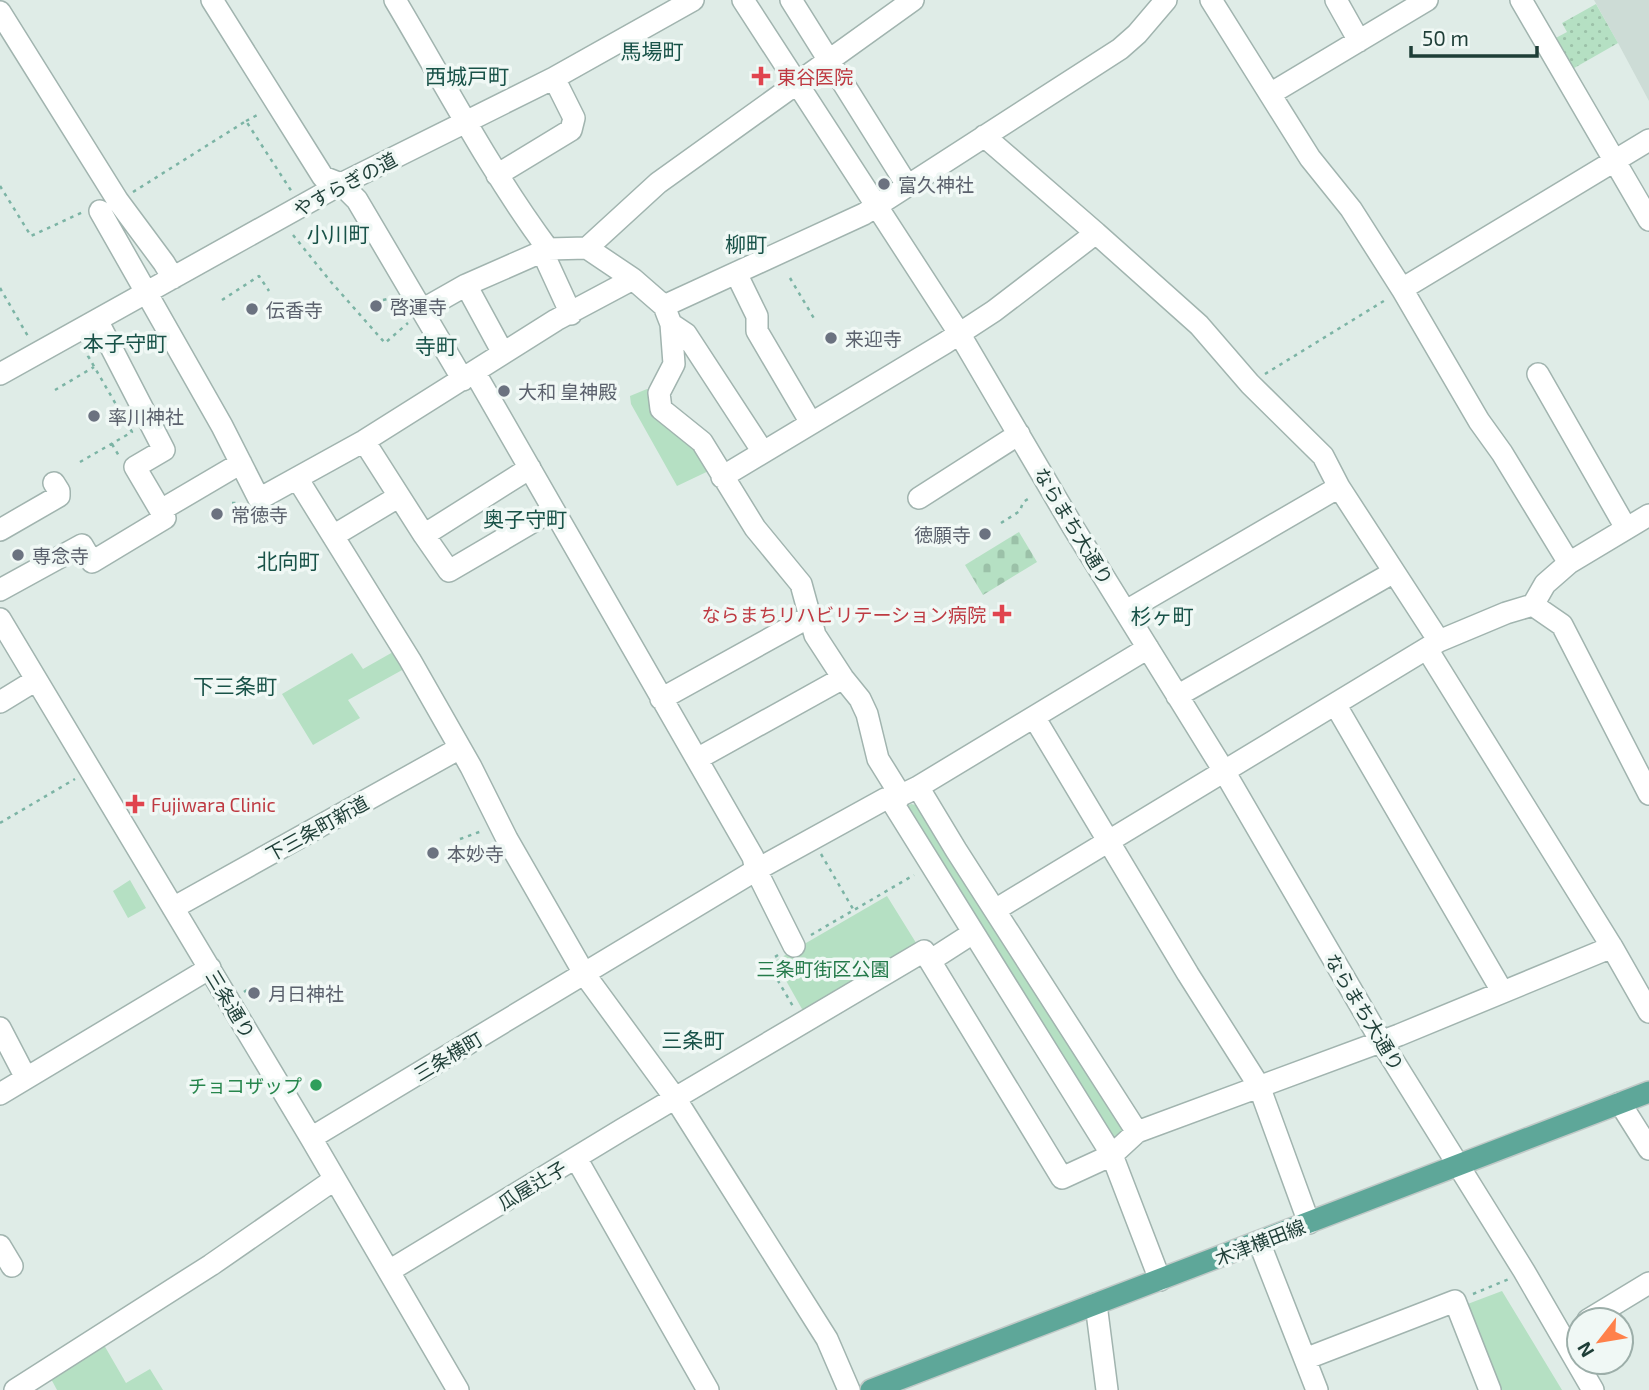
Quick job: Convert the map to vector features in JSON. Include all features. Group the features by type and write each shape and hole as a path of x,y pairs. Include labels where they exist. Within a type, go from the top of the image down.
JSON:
{"main road":[{"name":"木津横田線","path":"871,1390 1649,1092"}],"street":[{"path":"212,0 323,177 341,184 357,200 422,310 530,468 752,857 794,946"},
{"path":"395,0 497,175 546,251 571,314"},
{"name":"やすらぎの道","path":"0,374 341,184 554,78 693,0"},
{"name":"ならまち大通り","path":"743,0 959,333 1224,771 1381,1041 1458,1167 1524,1271 1565,1324"},
{"path":"790,0 906,186"},
{"path":"422,310 466,285 546,251 587,248 659,183 913,0"},
{"path":"667,315 736,273 864,214 1120,49 1137,34 1166,0"},
{"path":"1211,0 1310,158 1351,209 1402,289 1479,421 1502,453 1569,563"},
{"path":"1336,0 1359,41"},
{"path":"1270,94 1427,0"},
{"path":"1521,0 1649,220"},
{"path":"0,12 109,206 146,293 259,499 363,441 556,320 633,279"},
{"path":"497,175 571,130 574,118 554,78"},
{"path":"984,136 1199,325 1251,384 1323,456 1339,487 1394,572 1433,645 1649,1012"},
{"path":"1402,289 1649,140"},
{"path":"109,206 164,262 173,278"},
{"path":"722,477 994,311 1096,233"},
{"path":"587,248 633,279 686,334 763,453"},
{"path":"736,273 757,316 757,331 811,423"},
{"path":"466,285 503,353"},
{"path":"667,315 674,364 659,393 661,409 702,442 755,528 801,584 815,635 860,699 867,714 878,758 995,910 1137,1132"},
{"path":"0,590 82,545 92,562 165,518 135,467 164,450 97,320"},
{"path":"1538,374 1626,528"},
{"path":"919,498 1019,434"},
{"path":"363,441 449,571 553,510"},
{"path":"161,510 241,463"},
{"path":"424,535 530,468"},
{"path":"297,478 410,660 507,839 585,975 675,1098 827,1339 849,1390"},
{"path":"0,530 59,496 54,483"},
{"path":"1125,611 1339,487"},
{"path":"333,536 398,497"},
{"path":"995,910 1433,645 1506,613 1533,605 1545,584 1569,563 1649,515"},
{"path":"1177,696 1394,572"},
{"path":"1533,605 1562,625 1649,794"},
{"path":"661,699 809,617"},
{"name":"三条通り","path":"0,620 312,1138 458,1390"},
{"name":"三条横町","path":"312,1138 756,870 885,799 904,794 1148,648"},
{"path":"697,759 843,678"},
{"path":"0,702 36,680"},
{"path":"1335,704 1502,991"},
{"path":"1034,717 1259,1086 1309,1223"},
{"name":"下三条町新道","path":"173,908 460,748"},
{"path":"904,794 933,864 1112,1156 1160,1280"},
{"path":"973,933 931,960 1062,1178 1112,1156 1137,1132 1381,1041 1612,947"},
{"name":"瓜屋辻子","path":"389,1271 924,951 931,960"},
{"path":"0,1094 210,968"},
{"path":"0,1028 26,1078"},
{"path":"1620,1103 1649,1149"},
{"path":"576,1158 708,1390"},
{"path":"15,1390 44,1382 335,1179"},
{"path":"1259,1242 1317,1390"},
{"path":"0,1246 12,1266"},
{"path":"1611,1306 1649,1283"},
{"path":"1305,1359 1455,1301 1490,1390"},
{"path":"1096,1304 1107,1390"}],"path":[{"path":"0,186 31,236 95,206 109,206 246,121 302,206"},
{"path":"293,235 385,343 422,310"},
{"path":"222,300 259,276 269,291"},
{"path":"790,278 815,320"},
{"path":"0,288 36,354"},
{"path":"1251,384 1402,289"},
{"path":"383,300 398,295"},
{"path":"78,331 132,432 80,463"},
{"path":"55,390 95,367"},
{"path":"109,404 114,401"},
{"path":"88,458 92,465"},
{"path":"1001,523 1020,511 1023,502 1028,499"},
{"path":"0,823 90,770"},
{"path":"460,839 482,831"},
{"path":"812,839 854,910"},
{"path":"803,1022 767,962 933,864"},
{"path":"1455,1301 1524,1271"}],"shaded area":[{"path":"1594,0 1649,0 1649,101 1618,43"}],"green space":[{"path":"1596,4 1618,43 1569,71 1552,40 1567,32 1562,23"},
{"path":"647,389 659,393 717,467 677,486 631,404 630,396"},
{"path":"1019,532 1037,562 983,595 965,565"},
{"path":"393,652 404,669 348,700 360,718 313,745 282,694 352,653 363,669"},
{"path":"911,804 916,805 1123,1130 1123,1135 1115,1144 902,809"},
{"path":"130,880 146,908 128,918 113,891"},
{"name":"三条町街区公園","path":"887,896 918,946 811,1011 802,1009 775,961"},
{"path":"1502,1291 1562,1390 1499,1390 1465,1305"},
{"path":"104,1345 126,1383 150,1369 163,1390 57,1390 50,1377"}],"place":[{"name":"東谷医院","path":"761,76"},
{"name":"富久神社","path":"884,184"},
{"name":"啓運寺","path":"376,306"},
{"name":"伝香寺","path":"252,309"},
{"name":"来迎寺","path":"831,338"},
{"name":"大和 皇神殿","path":"504,391"},
{"name":"率川神社","path":"94,416"},
{"name":"常徳寺","path":"217,514"},
{"name":"徳願寺","path":"985,534"},
{"name":"専念寺","path":"18,555"},
{"name":"ならまちリハビリテーション病院","path":"1002,614"},
{"name":"Fujiwara Clinic","path":"135,804"},
{"name":"本妙寺","path":"433,853"},
{"name":"月日神社","path":"254,993"},
{"name":"チョコザップ","path":"316,1085"}],"district":[{"name":"馬場町","path":"652,50"},
{"name":"西城戸町","path":"467,75"},
{"name":"小川町","path":"338,233"},
{"name":"柳町","path":"746,243"},
{"name":"本子守町","path":"125,342"},
{"name":"寺町","path":"436,345"},
{"name":"奥子守町","path":"525,518"},
{"name":"北向町","path":"288,560"},
{"name":"杉ヶ町","path":"1162,615"},
{"name":"下三条町","path":"235,685"},
{"name":"三条町","path":"693,1039"}]}
